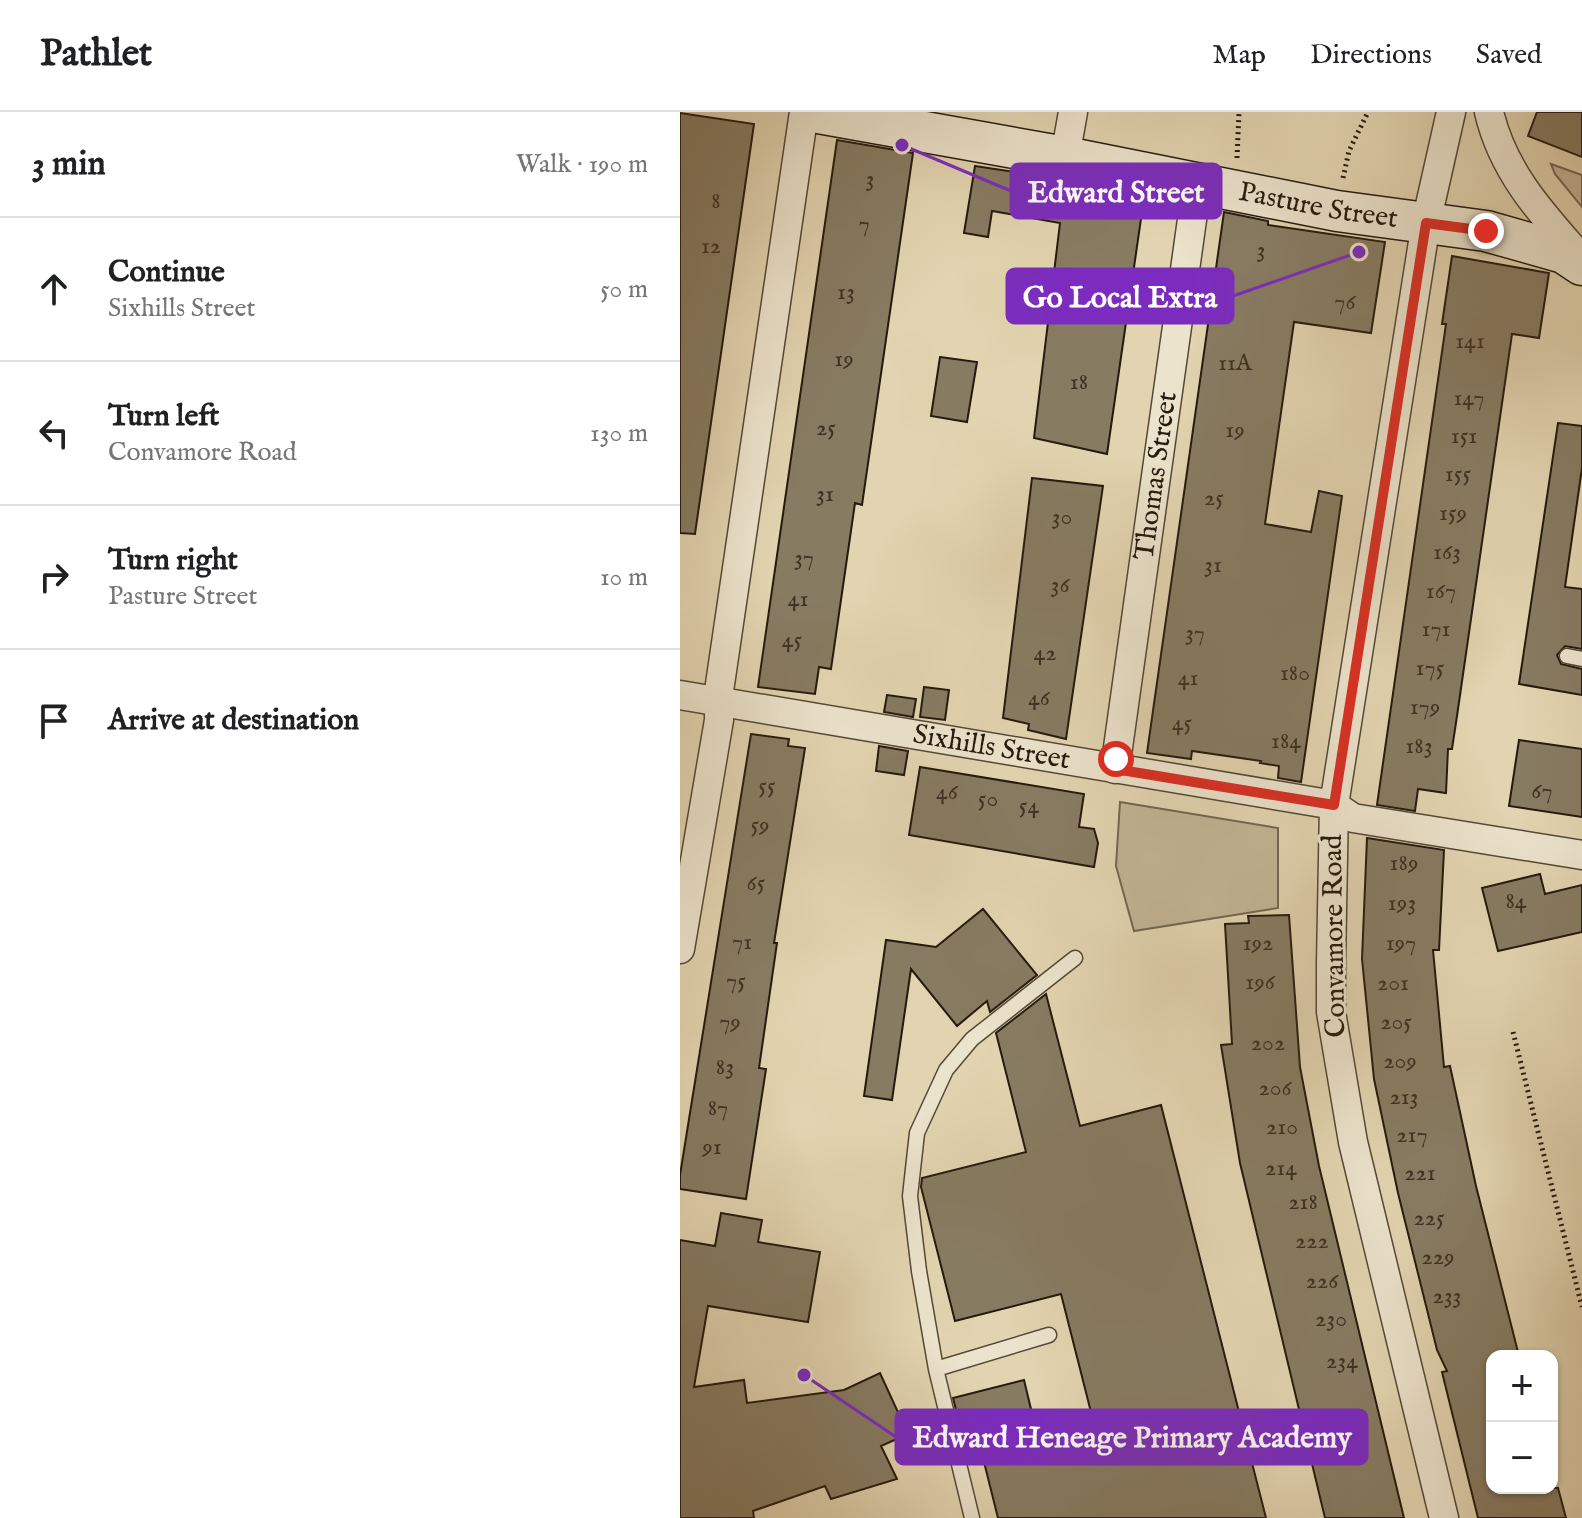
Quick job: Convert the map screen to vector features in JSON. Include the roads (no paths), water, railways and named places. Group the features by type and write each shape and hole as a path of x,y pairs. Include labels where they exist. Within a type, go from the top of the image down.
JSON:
{"street":[{"path":"680,949 719,720 719,701 804,112"},
{"name":"Pasture Street","path":"813,112 1065,157 1337,211 1486,231 1564,253 1582,265"},
{"path":"1065,157 1073,112"},
{"name":"Convamore Road","path":"1444,1518 1353,1142 1331,1012 1334,805 1426,223 1451,112"},
{"path":"1489,112 1501,150 1520,185 1582,258"},
{"name":"Thomas Street","path":"1115,769 1197,184"},
{"name":"Sixhills Street","path":"680,695 1334,805 1353,818 1582,855"}],"lane":[{"path":"972,1518 936,1369 910,1196 917,1133 946,1070 972,1039 1075,958"},
{"path":"936,1369 1049,1335"}],"place":[{"name":"Edward Street","path":"902,145"},
{"name":"Go Local Extra","path":"1359,252"},
{"name":"Edward Heneage Primary Academy","path":"804,1375"}]}
